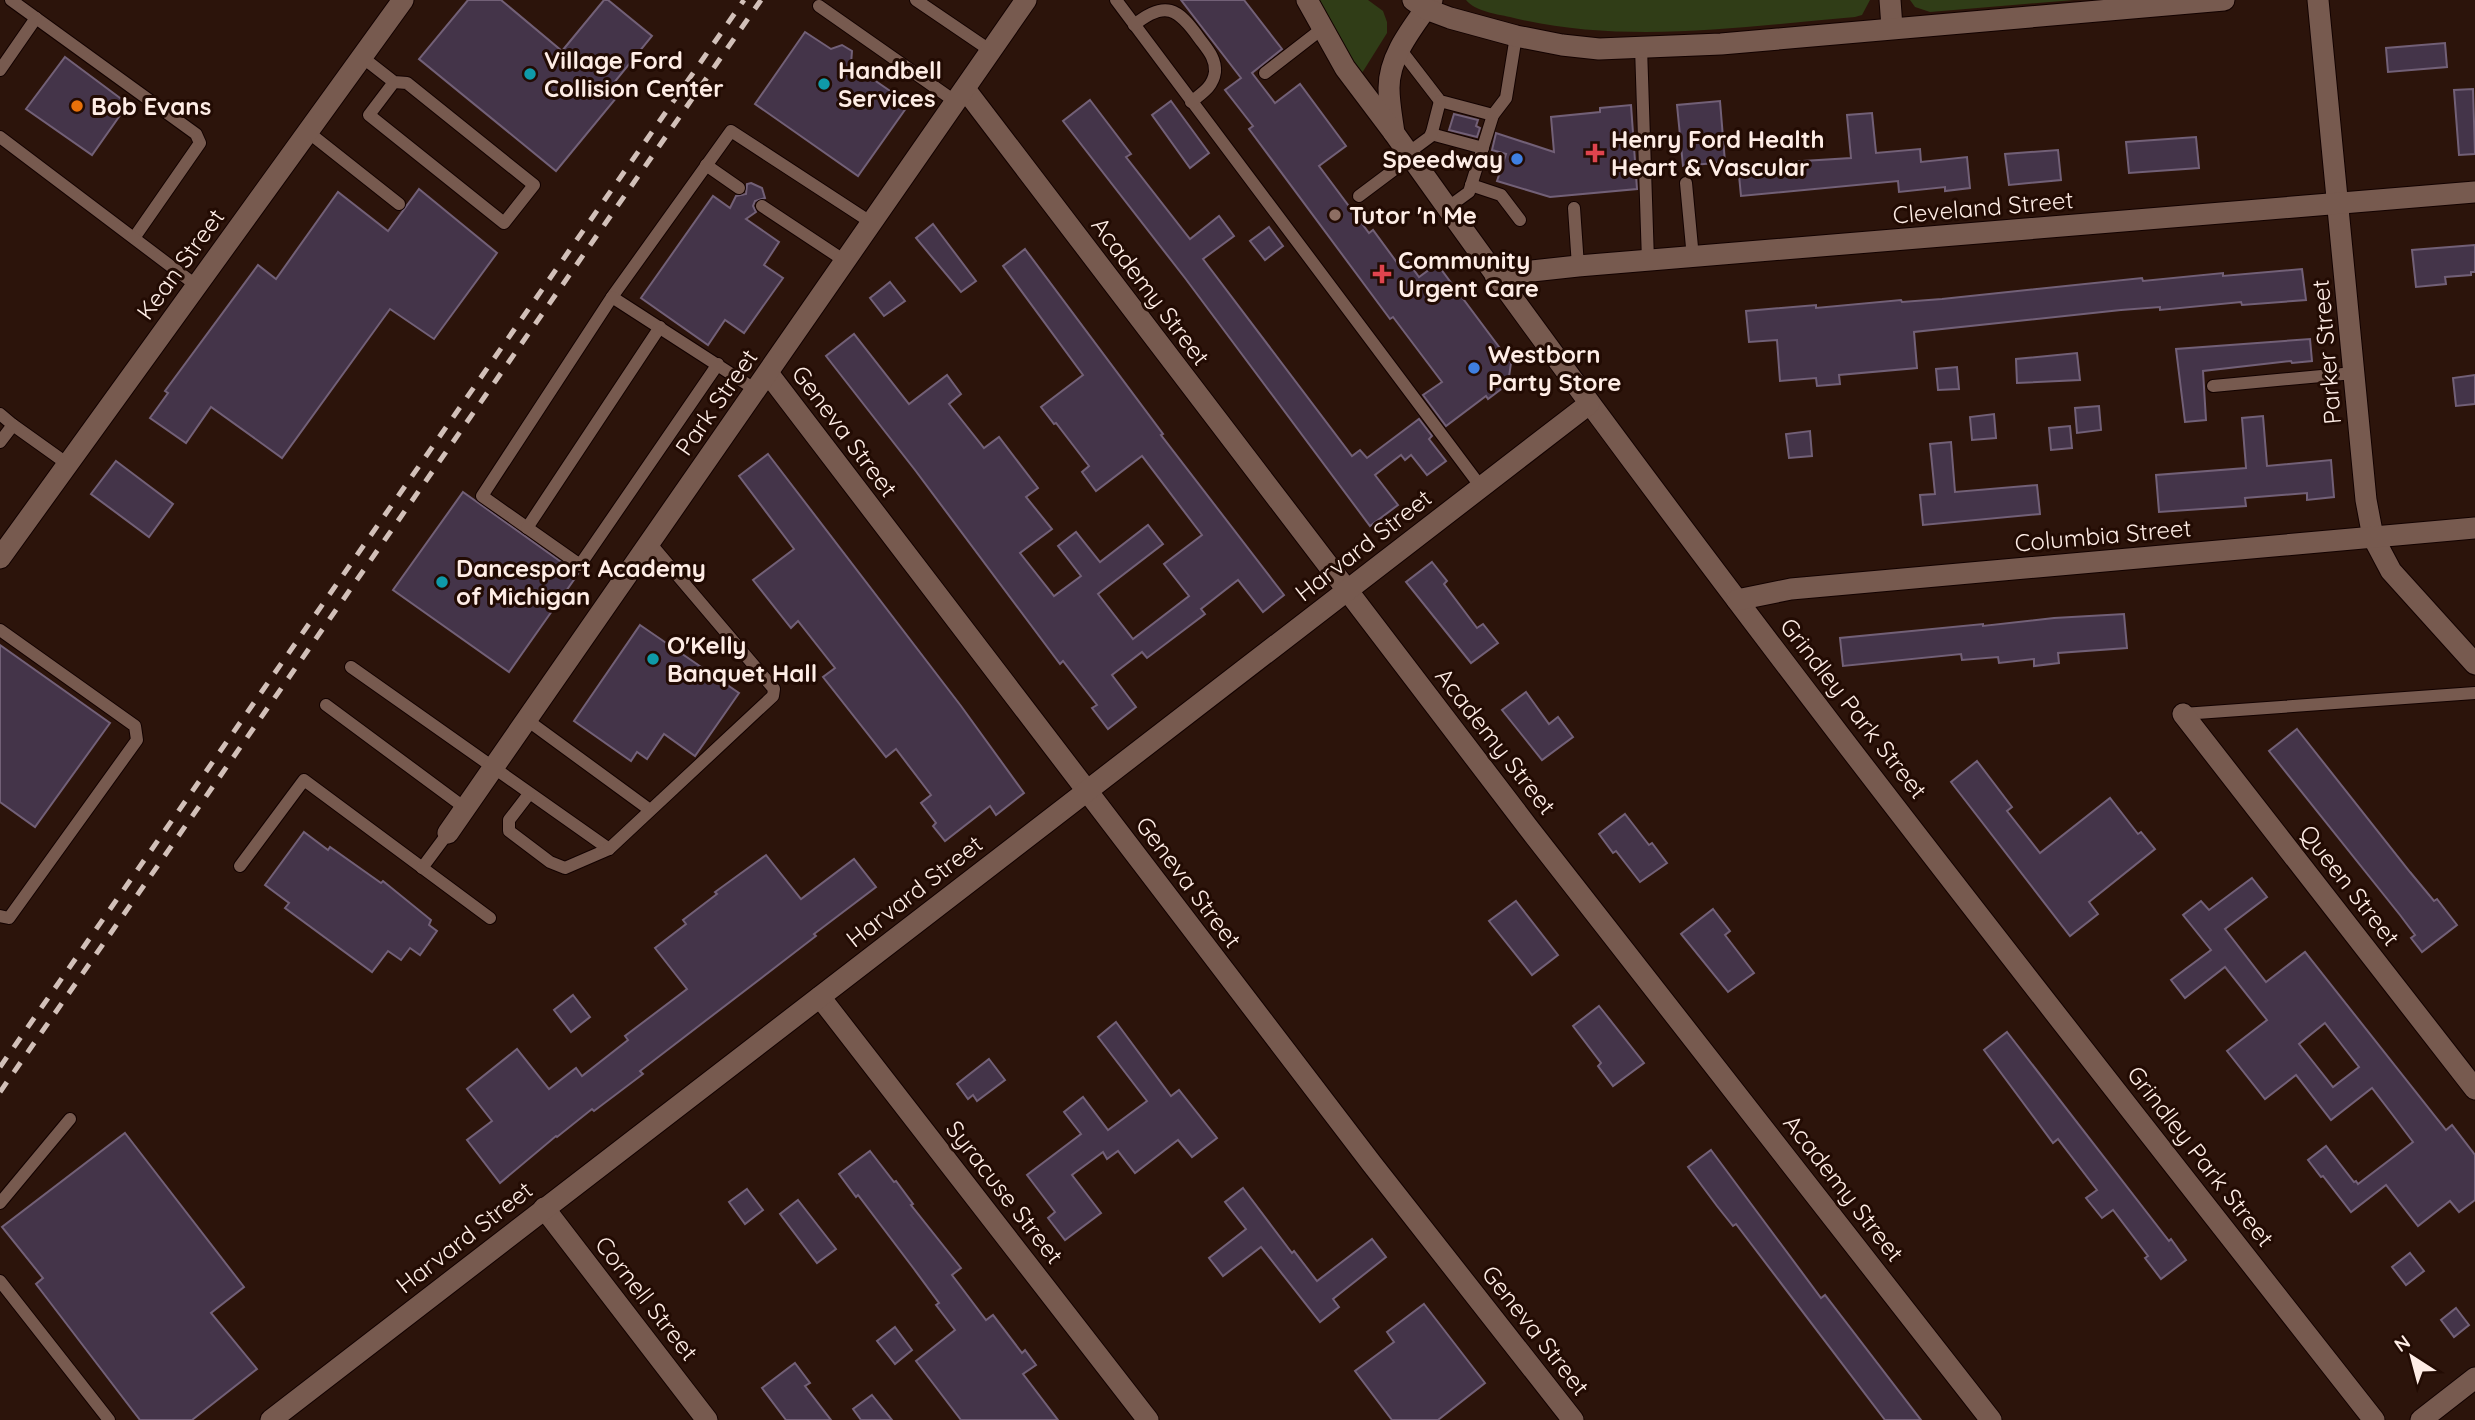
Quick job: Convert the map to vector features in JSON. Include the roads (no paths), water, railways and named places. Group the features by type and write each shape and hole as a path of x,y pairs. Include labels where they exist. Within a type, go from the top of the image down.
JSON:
{"street":[{"name":"Kean Street","path":"0,558 404,0"},
{"name":"Park Street","path":"448,833 1025,0"},
{"path":"1307,0 1345,68 1394,133"},
{"path":"1890,0 1892,27"},
{"path":"1424,3 1516,36 1599,49 1721,44 2224,0"},
{"name":"Parker Street","path":"2318,0 2366,500 2373,537 2391,570 2475,664"},
{"name":"Grindley Park Street","path":"1424,3 1394,60 1389,86 1394,133 1589,404 1737,600 2374,1420"},
{"name":"Academy Street","path":"960,95 1991,1420"},
{"name":"Cleveland Street","path":"1495,275 2475,192"},
{"name":"Geneva Street","path":"762,381 1087,791 1364,1153 1573,1420"},
{"name":"Harvard Street","path":"271,1420 1589,404"},
{"name":"Columbia Street","path":"1737,600 1791,589 2475,528"},
{"name":"Queen Street","path":"2183,713 2475,1089"},
{"name":"Syracuse Street","path":"820,997 1148,1420"},
{"name":"Cornell Street","path":"544,1208 708,1420"},
{"path":"2421,1420 2475,1378"}],"lane":[{"path":"11,0 196,134 200,143 134,238"},
{"path":"916,0 991,51"},
{"path":"1116,0 1481,487"},
{"path":"819,6 960,95"},
{"path":"1134,25 1150,11 1170,10 1183,16 1214,59 1214,73 1209,88 1191,102"},
{"path":"0,70 36,18"},
{"path":"1265,73 1323,28"},
{"path":"1447,208 1469,192 1493,115 1506,99 1516,36"},
{"path":"1641,47 1648,261"},
{"path":"1400,49 1440,101 1493,115"},
{"path":"362,57 394,82 407,83 534,185 504,223 369,115 394,82"},
{"path":"1360,196 1431,134 1440,101"},
{"path":"718,364 580,565 482,496 612,298 731,131 872,223"},
{"path":"308,132 399,204"},
{"path":"1431,134 1483,148"},
{"path":"0,137 197,286"},
{"path":"706,166 739,188"},
{"path":"1686,183 1693,258"},
{"path":"1471,186 1501,195 1520,220"},
{"path":"762,206 845,261"},
{"path":"1574,208 1578,266"},
{"path":"612,298 718,364 762,381"},
{"path":"527,528 660,327"},
{"path":"2213,386 2354,373"},
{"path":"0,414 69,465"},
{"path":"0,442 13,425"},
{"path":"530,794 509,820 509,831 550,862 565,868 609,849 773,696 774,689 650,543"},
{"path":"0,631 135,726 137,740 9,918 0,916"},
{"path":"351,667 609,849"},
{"path":"2183,713 2475,693"},
{"path":"326,705 466,808"},
{"path":"527,720 650,810"},
{"path":"240,866 304,780 490,918"},
{"path":"422,868 448,833"},
{"path":"0,1203 69,1119"},
{"path":"0,1280 109,1420"}],"railway":[{"path":"0,1067 744,0"},
{"path":"0,1092 761,0"}],"place":[{"name":"Village Ford Collision Center","path":"530,74"},
{"name":"Handbell Services","path":"824,84"},
{"name":"Bob Evans","path":"77,106"},
{"name":"Henry Ford Health Heart & Vascular","path":"1595,153"},
{"name":"Speedway","path":"1517,159"},
{"name":"Tutor 'n Me","path":"1335,215"},
{"name":"Community Urgent Care","path":"1382,274"},
{"name":"Westborn Party Store","path":"1474,368"},
{"name":"Dancesport Academy of Michigan","path":"442,582"},
{"name":"O'Kelly Banquet Hall","path":"653,659"}]}
